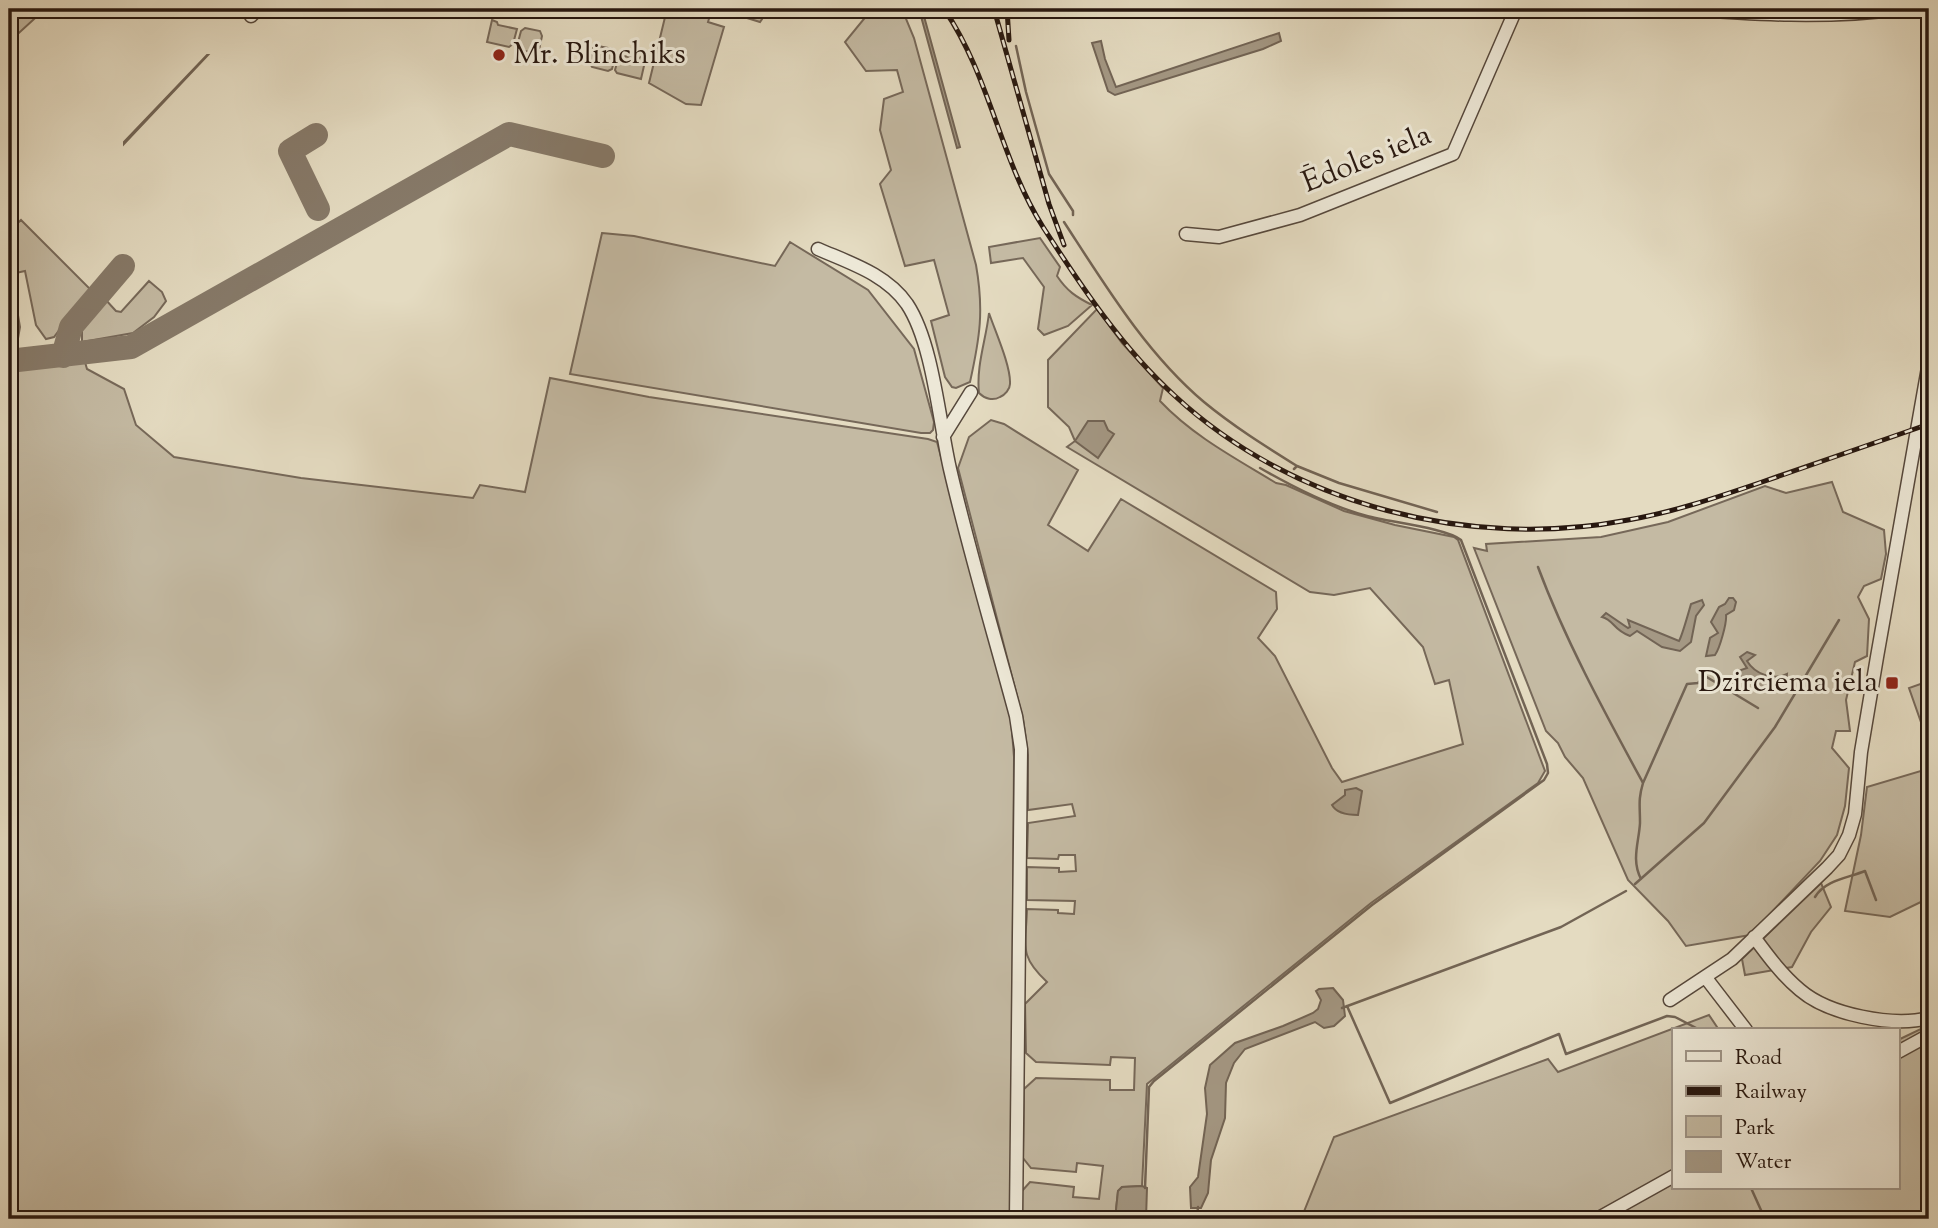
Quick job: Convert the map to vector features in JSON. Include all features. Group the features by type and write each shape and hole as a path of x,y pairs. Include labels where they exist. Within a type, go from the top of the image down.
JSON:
{"street":[{"name":"Ēdoles iela","path":"1186,234 1219,237 1300,215 1453,154 1516,9"},
{"path":"1682,9 1808,15 1899,9"},
{"path":"818,248 877,275 895,289 907,305 923,341 943,437 1016,716 1021,749 1016,1219"},
{"path":"1670,1000 1732,959 1827,868 1839,855 1849,835 1929,362"},
{"path":"943,437 971,393"},
{"path":"1754,937 1785,976 1807,996 1824,1004 1867,1017 1892,1021 1929,1018"},
{"path":"1706,978 1744,1028"},
{"path":"1899,1051 1929,1035"},
{"path":"1597,1219 1672,1177"}],"green space":[{"path":"9,9 45,9 9,42"},
{"path":"667,9 712,9 708,22 724,27 701,105 686,104 649,83"},
{"path":"718,9 769,9 760,22"},
{"path":"872,9 891,14 902,9 914,38 976,265 980,324 976,351 970,382 956,388 952,387 945,377 931,321 949,315 934,260 905,266 880,184 891,170 880,130 884,99 903,92 897,70 866,71 845,42"},
{"path":"492,20 498,25 517,29 513,44 509,47 487,42"},
{"path":"525,28 540,31 542,36 539,50 534,53 520,50 517,46 521,31"},
{"path":"598,46 613,49 616,54 612,69 608,71 592,67 590,63 593,48"},
{"path":"619,55 638,59 646,57 641,79 617,73 615,70"},
{"path":"21,220 90,289 54,337 46,339 36,325 25,271 11,274 20,327 17,344 9,351 9,231"},
{"path":"602,233 634,236 775,266 790,242 868,290 914,349 934,422 933,430 930,433 921,433 570,374"},
{"path":"1040,238 1060,267 1057,276 1072,293 1092,305 1068,326 1044,335 1038,329 1044,287 1023,258 991,263 989,247"},
{"path":"149,281 162,292 166,301 154,317 133,333 82,342 82,325 105,299 116,311 121,312"},
{"path":"1097,309 1122,343 1163,388 1160,401 1186,425 1215,446 1276,483 1344,511 1458,540 1545,771 1538,783 1371,903 1147,1084 1142,1186 1122,1187 1118,1191 1115,1219 1022,1219 1022,1191 1030,1182 1074,1187 1073,1197 1099,1199 1103,1166 1077,1163 1076,1172 1031,1168 1023,1158 1024,1089 1036,1078 1110,1080 1110,1090 1134,1090 1135,1058 1111,1057 1110,1065 1036,1062 1026,1053 1025,1004 1047,982 1028,957 1025,941 1027,909 1058,910 1058,913 1074,914 1075,901 1027,900 1027,867 1059,868 1059,872 1076,871 1075,855 1059,855 1058,859 1027,858 1028,823 1075,816 1072,804 1028,810 1028,755 1023,719 958,468 969,437 991,420 1004,424 1078,470 1048,525 1088,551 1121,499 1276,592 1277,609 1258,638 1275,656 1332,768 1342,782 1463,744 1449,680 1435,684 1423,647 1370,588 1334,595 1310,592 1067,447 1075,441 1069,427 1048,407 1048,360"},
{"path":"989,313 1010,377 1008,390 1004,395 992,399 979,393 978,383"},
{"path":"85,362 87,369 124,389 136,425 174,457 301,478 473,498 480,485 525,492 550,378 649,397 937,442 1011,719 1014,757 1011,1219 9,1219 9,370"},
{"path":"1832,482 1843,512 1884,530 1886,554 1881,579 1864,586 1858,597 1869,619 1867,656 1855,662 1846,700 1850,731 1836,731 1832,748 1849,768 1845,806 1837,835 1820,861 1750,935 1686,946 1668,921 1628,880 1583,778 1546,731 1474,548 1487,551 1486,544 1601,537 1668,522 1765,486 1786,493"},
{"path":"1929,681 1929,745 1909,688"},
{"path":"1929,754 1929,898 1890,917 1845,911 1861,835 1867,787 1921,771"},
{"path":"1821,883 1831,907 1811,932 1792,967 1745,975 1742,959"},
{"path":"1709,1015 1718,1028 1675,1028"},
{"path":"1929,1025 1929,1219 1301,1219 1334,1137 1548,1059 1558,1072 1672,1029 1672,1190 1899,1190 1899,1040"}],"water":[{"path":"919,9 922,9 960,147 957,148"},
{"path":"1279,33 1281,41 1263,49 1115,95 1108,91 1092,43 1101,41 1116,87"},
{"path":"208,55 124,144 124,142"},
{"path":"1088,421 1104,421 1108,430 1114,434 1098,458 1075,441"},
{"path":"1729,598 1736,602 1734,610 1726,615 1723,635 1715,655 1706,656 1710,638 1718,633 1711,622 1719,607"},
{"path":"1702,600 1704,605 1696,616 1691,642 1680,651 1662,647 1637,631 1630,636 1624,634 1602,617 1606,613 1628,628 1628,620 1679,641 1691,604"},
{"path":"1747,652 1755,655 1747,661 1759,673 1776,677 1787,674 1786,685 1768,690 1740,676 1738,671 1747,668 1740,657"},
{"path":"1356,788 1362,791 1358,815 1334,808 1332,805 1345,795 1345,790"},
{"path":"1333,988 1343,1000 1345,1016 1334,1026 1324,1028 1315,1022 1245,1049 1234,1063 1226,1083 1225,1118 1211,1160 1208,1193 1201,1208 1191,1208 1190,1187 1198,1177 1207,1114 1205,1088 1210,1065 1235,1043 1313,1013 1318,1009 1321,1000 1316,991"},
{"path":"1122,1187 1147,1188 1146,1219 1115,1219 1118,1191"}],"waterway":[{"path":"1016,46 1049,174 1073,215"},
{"path":"1064,222 1128,317 1183,383 1226,419 1297,466"},
{"path":"1294,469 1297,466 1339,483 1437,512"},
{"path":"1145,1188 1149,1087 1154,1081 1372,905 1544,780 1548,773 1547,764 1461,540 1443,532 1367,516 1339,507 1260,468"},
{"path":"1538,567 1600,704 1643,783 1636,858 1641,879"},
{"path":"1635,884 1704,823 1775,727 1839,620"},
{"path":"1643,783 1687,684 1698,683 1705,676 1758,708"},
{"path":"1815,897 1831,883 1865,871 1876,900"},
{"path":"1342,1008 1561,927 1626,891"},
{"path":"1347,1006 1390,1103 1559,1034 1566,1054 1667,1016 1675,1017 1696,1028"},
{"path":"1752,1190 1765,1219"},
{"path":"1197,1219 1198,1207"}],"taxiway":[{"path":"9,361 131,347 509,134 603,156"},
{"path":"316,135 290,151 318,209"},
{"path":"63,356 71,327 123,266"}],"railway":[{"path":"944,9 973,62 1028,201 1072,272 1120,337 1156,378 1222,434 1274,466 1329,491 1387,510 1447,523 1508,529 1568,528 1628,520 1696,504 1929,424"},
{"path":"994,9 1049,204 1064,245"},
{"path":"1007,9 1009,40"}],"place":[{"name":"Mr. Blinchiks","path":"499,55"},
{"name":"Dzirciema iela","path":"1892,683"}]}
